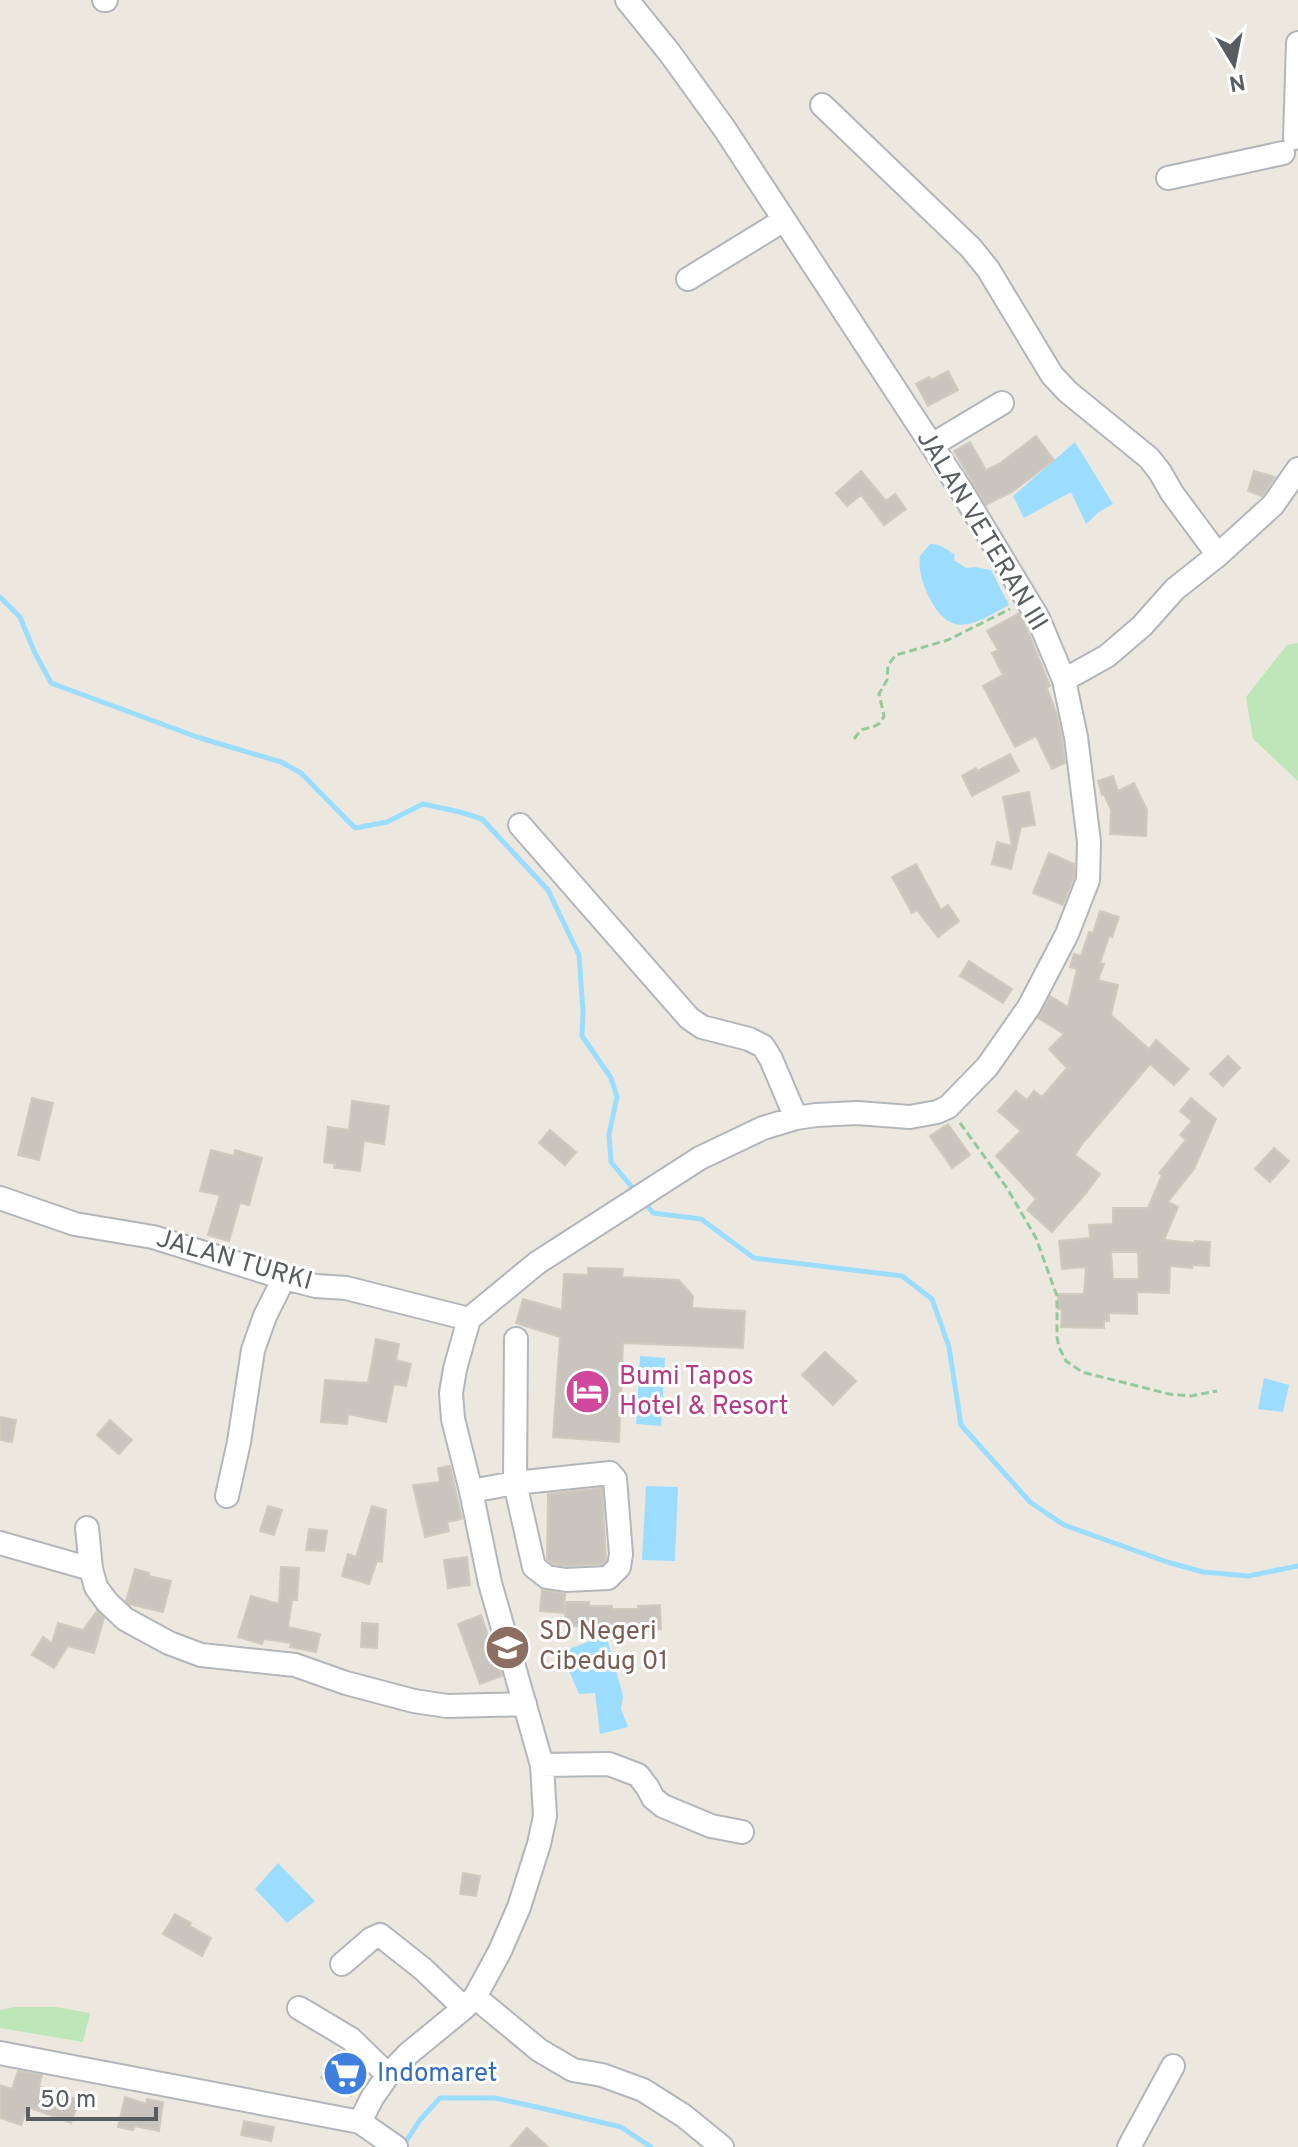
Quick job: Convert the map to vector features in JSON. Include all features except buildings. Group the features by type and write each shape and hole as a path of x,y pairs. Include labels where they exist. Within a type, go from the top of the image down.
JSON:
{"street":[{"name":"JALAN VETERAN III","path":"627,0 724,128 932,445 1038,618 1064,680 1076,737 1089,842 1088,880 1067,934 1029,1007 987,1067 948,1107"},
{"path":"1168,178 1294,149 1298,43"},
{"path":"822,105 971,248 988,269 1052,375 1068,392 1149,458 1218,555"},
{"path":"688,279 784,220"},
{"path":"932,445 1002,403"},
{"path":"1064,680 1107,656 1142,626 1175,589 1273,505 1298,469"},
{"path":"520,825 689,1018 702,1027 749,1039 763,1046 796,1118"},
{"path":"360,2122 388,2075 408,2054 470,2003 511,1928 545,1816 542,1765 490,1583 453,1419 451,1393 460,1345 469,1319 537,1263 718,1148 763,1128 796,1118 857,1113 910,1117 948,1107"},
{"name":"JALAN TURKI","path":"0,1198 75,1224 153,1237 284,1278 316,1286 346,1288 469,1319"},
{"path":"227,1496 253,1350 265,1316 284,1278"},
{"path":"471,1491 515,1483 610,1473 615,1479 621,1554 619,1567 608,1578 566,1580 547,1577 534,1567 515,1483 516,1339"},
{"path":"87,1528 96,1587 125,1619 169,1643 201,1655 295,1665 346,1683 414,1701 447,1706 525,1704"},
{"path":"0,1543 91,1569"},
{"path":"542,1765 609,1764 638,1775 653,1798 663,1806 711,1826 742,1832"},
{"path":"342,1964 380,1935 539,2050 573,2070 602,2075 643,2090 684,2116 722,2147"},
{"path":"299,2008 351,2039 388,2075"},
{"path":"0,2053 360,2122 396,2147"},
{"path":"1129,2147 1173,2066"}],"path":[{"path":"854,739 861,730 873,728 884,716 879,694 887,680 892,658 948,640 1027,600"},
{"path":"948,1107 1007,1188 1036,1238 1057,1296 1057,1337 1066,1361 1082,1372 1169,1394 1191,1396 1217,1391"}],"green space":[{"path":"1298,643 1298,781 1253,739 1246,697 1287,645"},
{"path":"56,2007 90,2013 83,2042 0,2028 0,2010"}],"water":[{"path":"1075,442 1113,504 1086,524 1071,492 1024,518 1013,496"},
{"path":"930,544 955,555 954,560 966,568 991,570 1009,605 975,622 956,624 947,620 930,599 922,578 920,556"},
{"path":"640,1356 665,1358 661,1426 636,1424"},
{"path":"1264,1378 1289,1385 1283,1412 1258,1409"},
{"path":"646,1486 678,1487 675,1561 642,1560"},
{"path":"606,1635 623,1696 621,1709 628,1727 600,1734 595,1693 579,1694 561,1652"},
{"path":"278,1863 315,1901 287,1923 255,1889"}],"waterway":[{"path":"0,597 20,617 51,683 197,737 281,762 301,773 355,828 387,822 423,804 482,819 548,890 579,955 582,1036 611,1078 617,1097 609,1134 611,1162 636,1192"},
{"path":"645,1203 653,1213 701,1219 754,1258 902,1276 932,1299 949,1347 961,1425 1030,1502 1064,1525 1203,1572 1248,1576 1298,1566"},
{"path":"403,2146 420,2120 440,2098 495,2098 621,2127 651,2147"}],"place":[{"name":"Bumi Tapos Hotel & Resort","path":"588,1392"},
{"name":"SD Negeri Cibedug 01","path":"508,1647"},
{"name":"Indomaret","path":"346,2074"}]}
